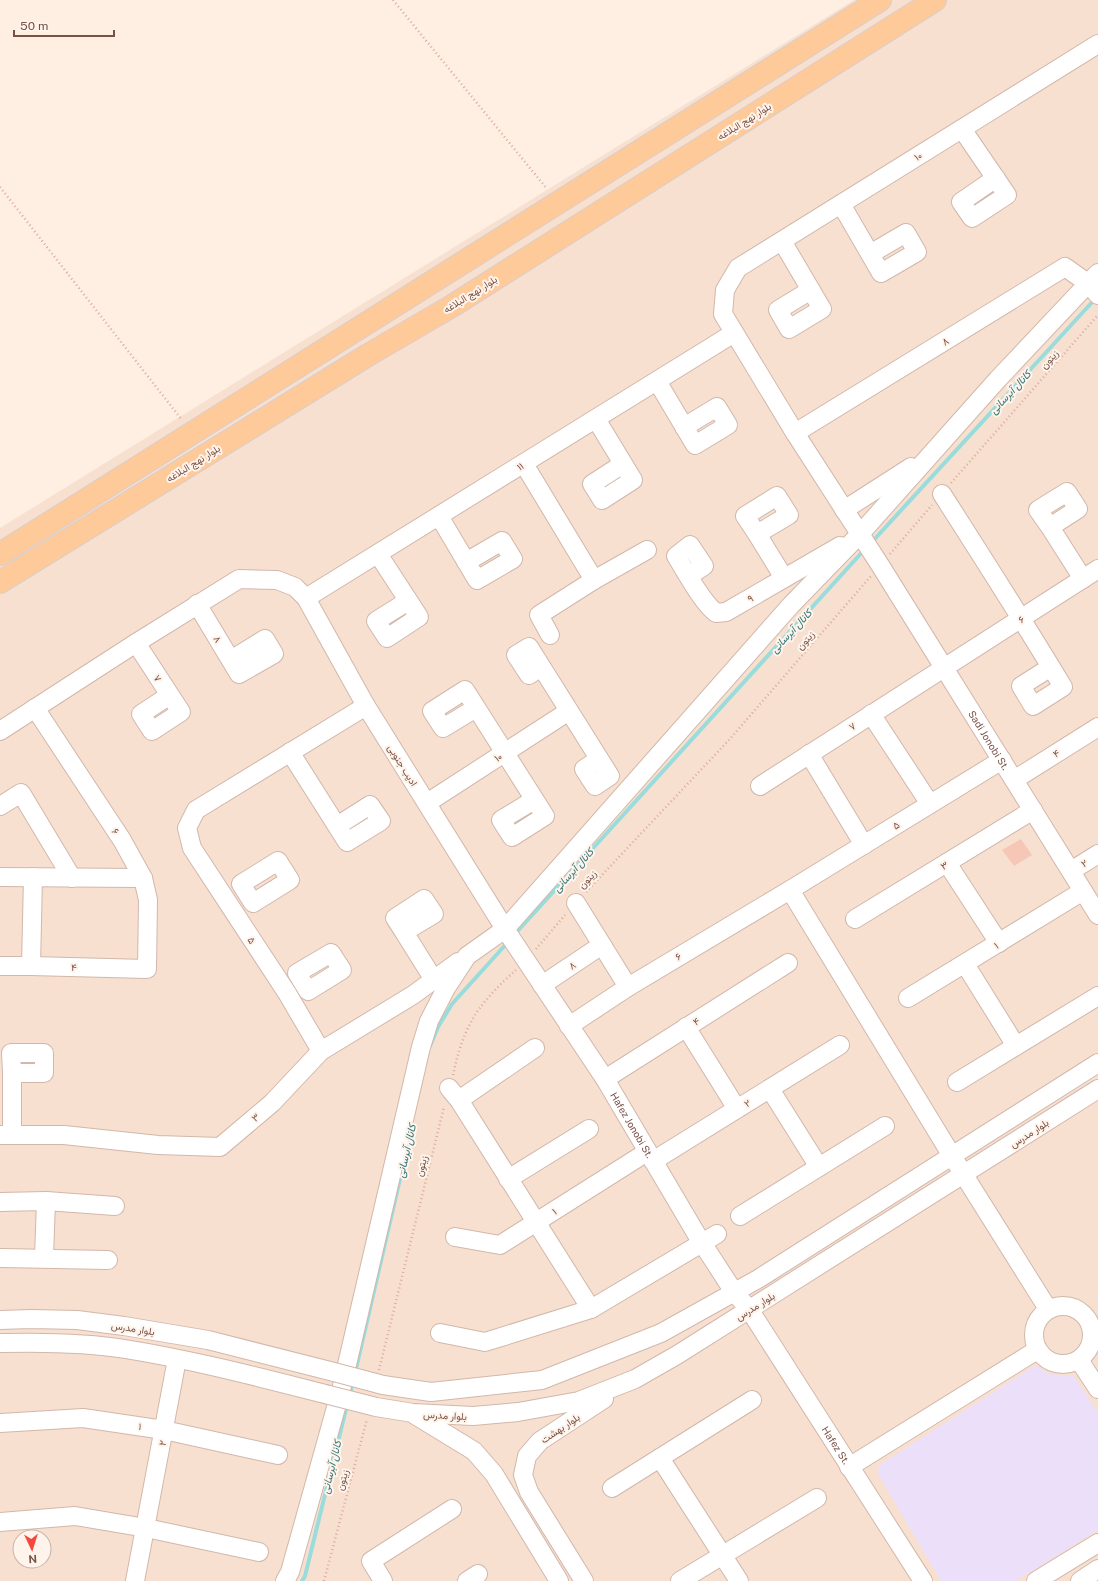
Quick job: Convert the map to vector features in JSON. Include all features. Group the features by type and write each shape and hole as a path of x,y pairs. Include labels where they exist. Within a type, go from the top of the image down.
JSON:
{"main road":[{"path":"0,554 344,336 880,0"},
{"name":"بلوار نهج البلاغه","path":"0,582 368,355 452,306 935,0"}],"street":[{"name":"۱۰","path":"738,268 1098,44"},
{"path":"962,129 996,178"},
{"path":"841,204 870,254"},
{"path":"782,241 811,290"},
{"name":"۸","path":"795,433 1065,267 1094,285"},
{"name":"Sadi Jonobi St.","path":"738,268 725,290 724,314 734,333 795,433 880,565 1098,915"},
{"name":"۳","path":"6,1135 64,1135 158,1145 220,1147 272,1103 321,1051 413,995 504,929 791,605 860,534 998,379 1094,285"},
{"name":"۱۱","path":"306,598 734,333"},
{"path":"657,381 684,427"},
{"path":"596,419 623,464"},
{"path":"844,510 929,456"},
{"path":"524,464 594,580"},
{"path":"942,494 1052,667"},
{"path":"439,516 466,562"},
{"path":"1050,527 1083,579"},
{"path":"757,534 784,578"},
{"name":"۹","path":"690,545 676,556 710,609 716,613 726,612 860,534"},
{"path":"550,635 539,615 594,580 647,550"},
{"path":"378,554 408,601"},
{"name":"۶","path":"944,668 1098,569"},
{"path":"0,731 197,604 239,579 277,580 295,587 306,598"},
{"name":"ادیب جنوبی","path":"306,598 366,706 504,929 526,960"},
{"name":"۸","path":"197,604 235,667"},
{"name":"۷","path":"136,643 170,695 181,712 152,731 141,714 170,695"},
{"path":"541,667 599,759"},
{"name":"۷","path":"760,786 944,668"},
{"path":"337,826 290,752 366,706"},
{"name":"۶","path":"35,708 122,840 143,878 148,900 147,969"},
{"path":"476,708 534,800"},
{"name":"۱۰","path":"427,803 569,711"},
{"path":"871,714 930,804"},
{"name":"۴","path":"1014,780 1098,727"},
{"name":"۵","path":"290,752 196,810 187,828 192,848 287,993 321,1051"},
{"path":"809,754 864,844"},
{"name":"۵","path":"790,890 1002,760"},
{"path":"0,806 20,793 72,878"},
{"name":"۳","path":"855,919 1033,810"},
{"name":"۲","path":"1071,871 1098,854"},
{"path":"946,863 999,943"},
{"path":"0,877 143,878"},
{"path":"31,966 33,878"},
{"path":"790,890 952,1156 1048,1309"},
{"name":"۶","path":"568,1026 628,987 790,890"},
{"name":"۱","path":"908,998 1083,891"},
{"path":"230,905 248,894"},
{"path":"576,903 628,987"},
{"path":"404,932 434,980"},
{"name":"۸","path":"542,985 602,945"},
{"path":"285,1581 290,1572 342,1386 421,1047 429,1021 446,988 467,956"},
{"name":"Hafez Jonobi St.","path":"526,960 568,1026 605,1079 697,1235 734,1292 749,1309"},
{"name":"۴","path":"605,1079 788,963"},
{"path":"965,964 1016,1046"},
{"name":"۴","path":"0,966 147,969"},
{"path":"287,993 303,983"},
{"path":"957,1082 1098,996"},
{"path":"686,1027 737,1109"},
{"name":"۲","path":"650,1157 737,1109 840,1045"},
{"path":"535,1048 454,1094 591,1310"},
{"path":"381,1378 431,1392 542,1380 661,1333 758,1279 1098,1064"},
{"path":"6,1135 12,1073"},
{"name":"بلوار مدرس","path":"178,1359 329,1395 372,1412 473,1416 518,1412 579,1401 636,1379 677,1355 1098,1088"},
{"path":"770,1089 819,1167"},
{"path":"740,1216 886,1126"},
{"path":"508,1179 589,1129"},
{"name":"۱","path":"455,1237 500,1245 535,1222 650,1157"},
{"path":"0,1202 46,1201 115,1206"},
{"path":"44,1258 46,1201"},
{"path":"440,1333 485,1342 591,1310 717,1234"},
{"path":"0,1258 108,1260"},
{"path":"1062,1305 1092,1314 1092,1332 1089,1348 1079,1360 1064,1364 1049,1361 1037,1350 1033,1335 1037,1320 1048,1309 1062,1305"},
{"name":"Hafez St.","path":"749,1309 923,1581"},
{"name":"بلوار مدرس","path":"0,1320 77,1320 124,1326 208,1340 334,1372 381,1378"},
{"path":"0,1343 78,1344 124,1349 178,1359"},
{"path":"849,1467 1037,1350"},
{"name":"۲","path":"136,1581 178,1359"},
{"path":"1079,1360 1098,1389"},
{"name":"بلوار بهشت","path":"584,1581 529,1492 523,1475 527,1456 540,1441 636,1379"},
{"path":"612,1488 752,1400"},
{"path":"413,1413 474,1451 494,1474 559,1581"},
{"name":"۱","path":"0,1423 83,1418 164,1430 278,1455"},
{"path":"660,1458 739,1581"},
{"path":"511,1501 510,1495 513,1490 518,1487 524,1488 529,1492"},
{"path":"680,1581 722,1554 817,1498"},
{"path":"383,1581 371,1561 452,1509"},
{"path":"0,1522 75,1516 146,1528 259,1552"},
{"path":"1036,1581 1098,1543"},
{"path":"1080,1581 1098,1569"}],"path":[{"path":"394,0 558,203"},
{"path":"0,187 192,433"},
{"name":"زیتون","path":"381,1378 454,1094 458,1056 471,1021 497,988 526,960 576,903 729,740 1098,315"},
{"name":"زیتون","path":"324,1581 372,1412"}],"shaded area":[{"path":"854,0 1098,0 1098,1581 0,1581 0,528"},
{"path":"1036,1365 1049,1374 1074,1376 1098,1413 1098,1530 1016,1581 941,1581 878,1474 879,1465"}],"building":[{"path":"1021,839 1032,855 1014,866 1002,850"}],"waterway":[{"name":"کانال آبرسانی","path":"871,543 1096,298"},
{"name":"کانال آبرسانی","path":"514,935 865,549"},
{"name":"کانال آبرسانی","path":"430,1046 438,1027 452,1004 508,942"},
{"name":"کانال آبرسانی","path":"355,1373 409,1140"},
{"name":"کانال آبرسانی","path":"349,1397 353,1382"},
{"name":"کانال آبرسانی","path":"302,1581 305,1576 347,1405"}]}
